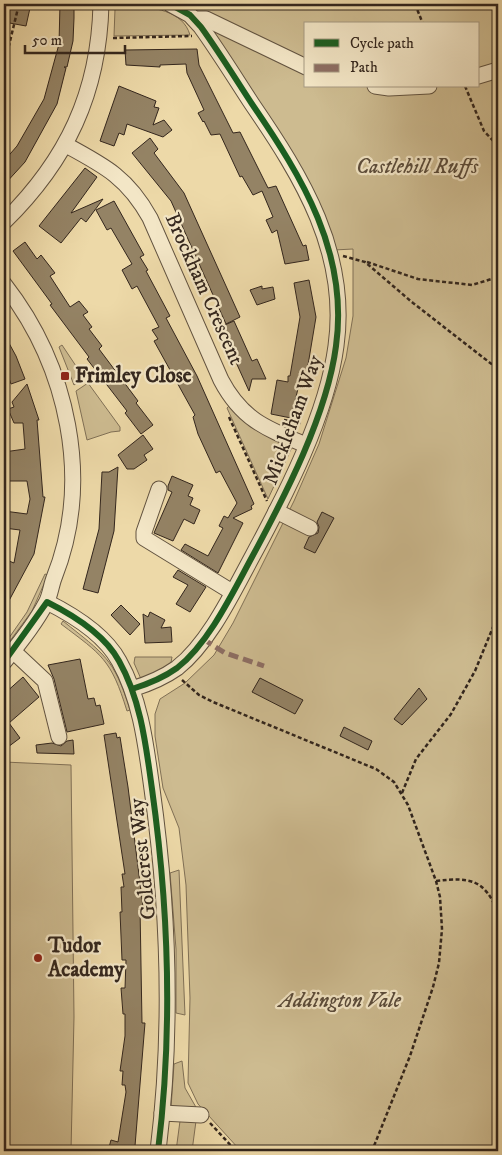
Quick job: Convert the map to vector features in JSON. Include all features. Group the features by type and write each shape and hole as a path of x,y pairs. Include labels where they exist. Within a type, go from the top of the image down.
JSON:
{"street":[{"path":"4,222 41,182 66,145 86,99 99,38 101,4"},
{"name":"Mickleham Way","path":"132,689 159,679 174,670 197,648 232,592 276,511 306,445 328,384 337,344 337,297 330,255 314,208 293,164 206,34 194,19 170,4"},
{"path":"194,19 206,19 304,66"},
{"path":"480,75 498,70"},
{"name":"Brockham Crescent","path":"66,145 112,170 124,180 140,200 153,225 216,368 232,399 256,423 306,445"},
{"path":"4,284 31,327 49,365 63,404 71,441 72,494 68,530 47,602 8,656 45,681 59,737"},
{"path":"160,489 144,532 144,538 232,592"},
{"path":"276,511 310,528"},
{"name":"Goldcrest Way","path":"47,602 74,618 109,646 119,660 132,689 140,718 150,778 167,921 168,1029 158,1151"},
{"path":"162,1113 202,1115"}],"path":[{"path":"4,66 19,4"},
{"path":"415,4 422,22"},
{"path":"99,38 206,34"},
{"path":"466,88 484,131 498,146"},
{"path":"330,255 366,262 418,279 472,285 498,277"},
{"path":"366,262 413,303 498,369"},
{"path":"232,399 225,408 264,497 276,511"},
{"path":"402,792 416,758 451,714 475,671 498,616"},
{"path":"174,670 199,695 376,769 394,782 402,792 436,881 442,913 439,964 410,1056 372,1151"},
{"path":"436,881 457,879 473,881 484,887 492,897 498,912"},
{"path":"202,1115 236,1151"}],"green space":[{"path":"183,4 498,4 498,1151 238,1151 239,1149 198,1104 188,1083 190,998 186,885 179,828 163,788 155,736 155,714 160,699 185,683 214,655 233,623 294,501 319,444 346,358 353,316 353,249 334,250 200,13"},
{"path":"130,6 148,7 174,15 181,20 190,35 114,36 115,9"},
{"path":"62,345 84,378 74,385 59,347"},
{"path":"88,383 120,427 120,431 87,440 76,391"},
{"path":"229,406 293,445 268,499 227,408"},
{"path":"45,574 48,575 32,611 4,649 4,645 27,612"},
{"path":"63,621 106,658 119,679 130,710 127,711 110,669 96,651 61,624"},
{"path":"135,657 172,657 170,668 141,679 134,663"},
{"name":"Tudor Academy","path":"4,762 71,765 74,1017 71,1151 39,1151 20,1147 4,1147"},
{"path":"179,870 185,1015 176,1013 176,949 170,873"},
{"path":"182,1061 185,1088 197,1109 171,1108 174,1064"},
{"path":"180,1121 196,1121 192,1151 176,1151"}],"building":[{"path":"4,4 30,8 26,26 4,22"},
{"path":"60,4 74,4 74,18 73,41 67,67 64,67 66,68 57,104 25,162 4,185 4,161 17,146 44,99 59,44"},
{"path":"197,49 199,65 233,133 240,132 268,188 276,186 303,246 306,245 309,260 285,264 277,230 272,233 266,220 273,217 262,191 253,195 242,176 240,177 220,134 211,135 203,122 198,113 204,110 187,73 186,64 160,65 160,67 126,65 125,50"},
{"path":"119,86 156,101 154,107 159,108 153,125 164,120 172,130 163,137 127,124 124,135 119,133 114,146 100,141"},
{"path":"150,138 158,149 154,153 184,193 240,317 226,324 171,201 132,153"},
{"path":"85,168 97,177 71,213 103,199 86,222 81,218 61,243 39,226"},
{"path":"114,201 144,255 140,257 170,316 166,318 197,376 254,504 251,506 252,509 233,518 243,523 218,573 181,550 185,544 208,556 223,528 219,526 224,516 228,518 237,503 220,471 216,473 198,434 193,417 195,415 154,341 158,339 152,330 159,327 137,286 132,289 122,270 132,264 111,228 107,230 96,210"},
{"path":"25,242 37,259 41,255 55,273 50,276 70,307 79,301 88,312 83,315 92,327 89,329 102,346 99,349 138,401 136,403 153,425 141,434 125,413 127,411 87,359 89,357 13,251"},
{"path":"309,280 316,317 306,377 301,376 291,418 271,414 277,380 288,382 288,376 290,376 300,317 294,283"},
{"path":"262,286 262,289 273,287 275,299 257,305 250,290"},
{"path":"234,321 252,361 257,359 266,379 252,379 249,391 220,327"},
{"path":"4,334 16,356 25,379 11,384 4,364 7,363 4,357"},
{"path":"27,384 39,420 37,420 43,497 45,497 34,554 4,610 4,571 9,561 14,563 20,530 4,528 4,511 27,514 30,499 27,481 4,481 4,452 25,449 23,423 14,423 8,409 14,407 12,402"},
{"path":"143,435 153,449 144,455 147,460 134,469 127,469 118,455"},
{"path":"118,467 114,531 98,593 83,589 99,529 102,472 109,472"},
{"path":"172,476 193,485 188,496 193,498 190,505 200,510 194,524 184,519 173,541 154,533 172,492 168,490 168,486"},
{"path":"322,512 334,518 315,553 304,548 309,537 318,533 319,527 317,522"},
{"path":"178,570 206,587 190,612 176,604 188,585 173,577"},
{"path":"121,605 140,624 130,635 111,615"},
{"path":"150,612 165,620 161,628 171,627 172,642 145,643 143,614 148,617"},
{"path":"80,659 88,699 94,698 96,706 100,705 104,724 67,732 54,679 48,665"},
{"path":"23,677 39,697 9,723 20,738 4,750 4,694"},
{"path":"260,678 303,700 295,714 252,692"},
{"path":"419,688 427,699 402,725 394,719"},
{"path":"344,727 372,741 368,750 340,736"},
{"path":"116,733 117,738 120,737 128,787 143,907 140,907 142,1023 145,1023 135,1146 140,1148 140,1151 108,1151 111,1140 118,1142 126,1092 125,1085 122,1085 123,1071 120,1071 125,1036 125,1014 123,1014 121,988 125,988 126,960 122,960 120,912 122,912 121,887 124,887 122,874 125,874 104,735"},
{"path":"73,740 74,754 37,753 36,745 52,743 61,746 67,741"}],"marked path":[{"path":"203,639 225,653 264,666"}],"cycle path":[{"path":"132,689 166,675 189,657 210,631 237,586 291,482 324,400 336,346 338,312 335,279 328,248 318,218 304,188 221,55 201,27 190,15 170,4"},
{"path":"4,662 47,602 78,620 106,643 119,661 133,691 142,724 150,773 158,834 165,925 167,970 166,1060 158,1151"}],"place":[{"name":"Frimley Close","path":"65,376"},
{"name":"Tudor Academy","path":"38,958"}],"park label":[{"name":"Castlehill Ruffs","path":"417,167"},
{"name":"Addington Vale","path":"340,1001"}]}
